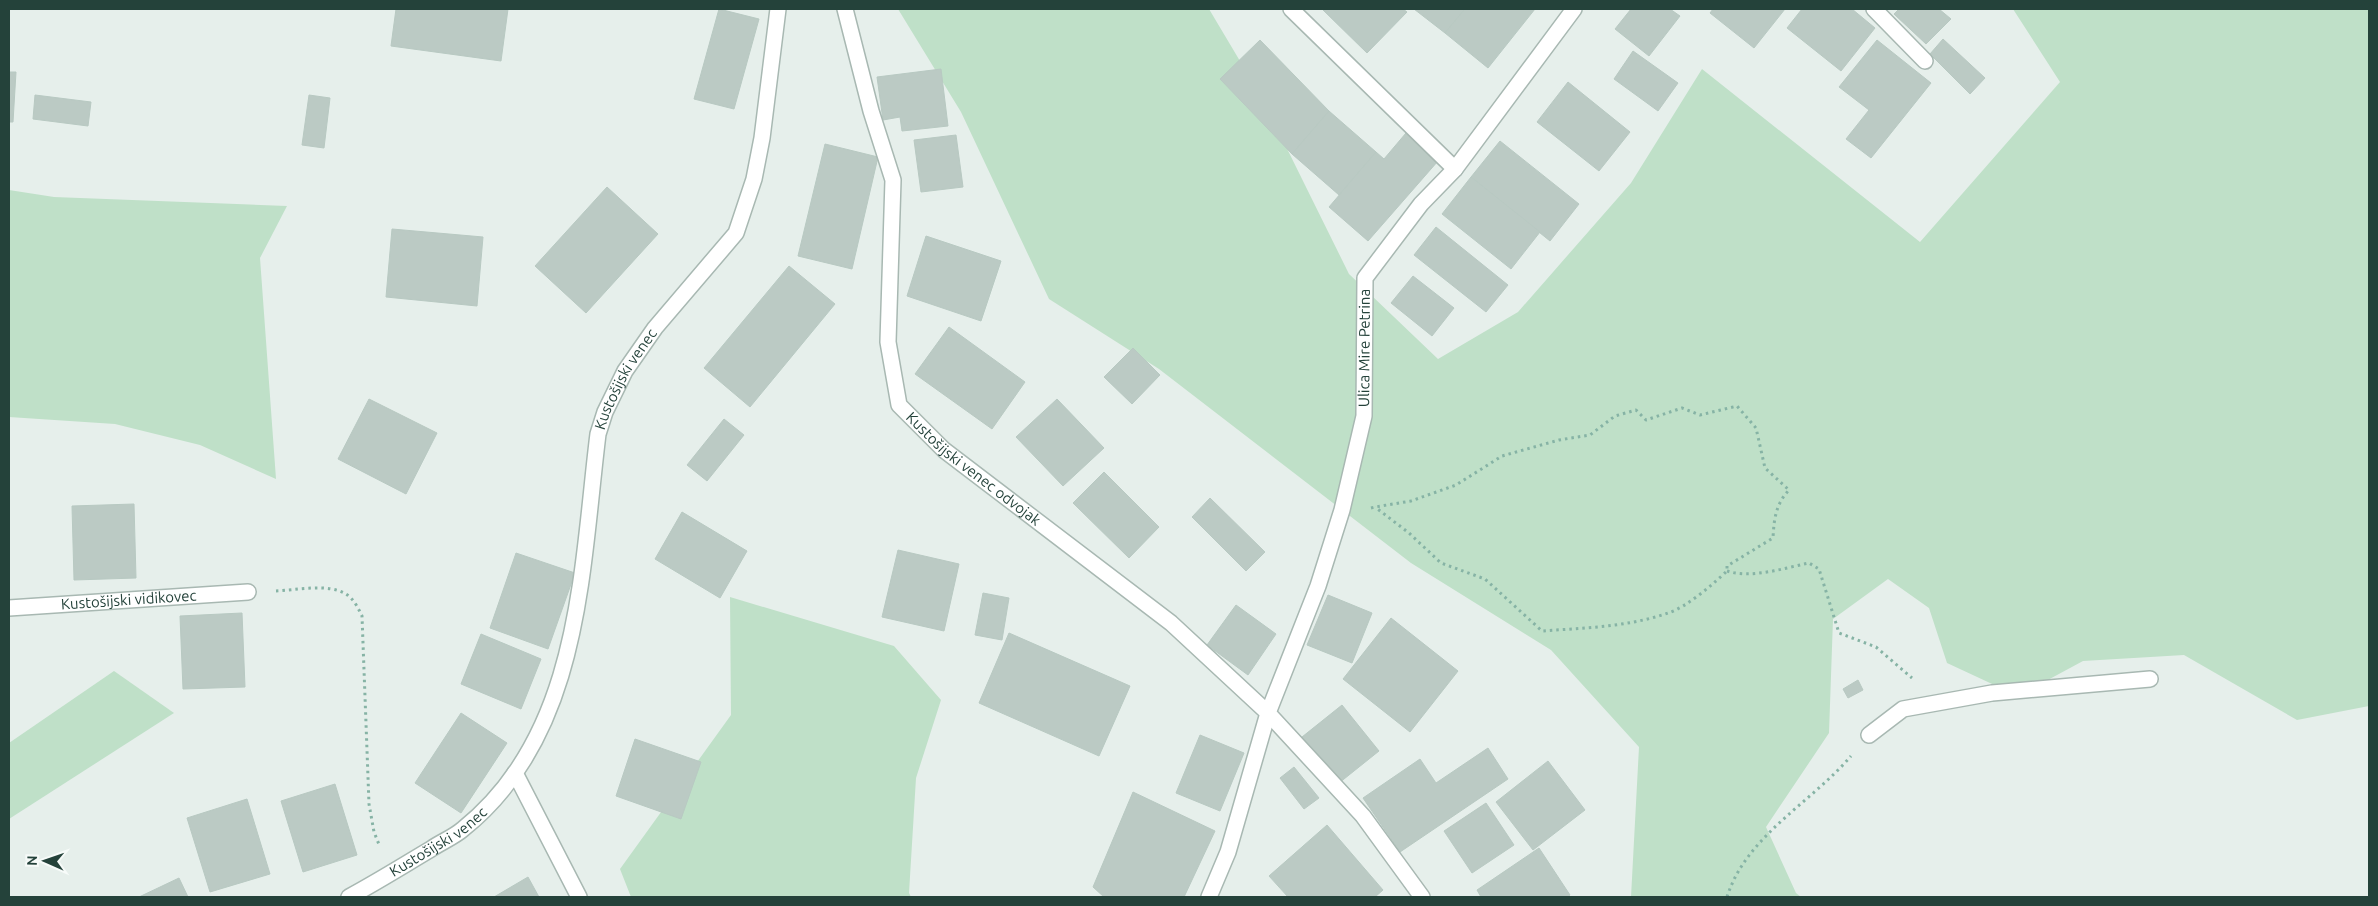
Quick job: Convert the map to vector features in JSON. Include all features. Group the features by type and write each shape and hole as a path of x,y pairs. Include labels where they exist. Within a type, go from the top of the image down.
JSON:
{"street":[{"name":"Kustošijski venec","path":"349,897 391,874 463,829 499,793 524,762 545,722 572,636 598,434 605,412 625,371 655,328 736,233 754,179 762,138 778,9"},
{"name":"Kustošijski venec odvojak","path":"846,9 871,111 893,180 888,342 900,405 944,450 1170,623 1268,713 1363,816 1422,897"},
{"path":"1291,9 1455,169"},
{"name":"Ulica Mire Petrina","path":"1268,713 1318,586 1342,510 1364,416 1365,278 1421,204 1455,169 1574,9"},
{"path":"1874,9 1925,61"},
{"name":"Kustošijski vidikovec","path":"9,608 248,592"},
{"path":"1869,735 1903,709 1992,693 2150,679"},
{"path":"1209,897 1228,852 1268,713"},
{"path":"515,773 579,897"}],"path":[{"path":"1342,510 1358,511 1375,507 1411,501 1456,485 1502,456 1559,440 1590,435 1615,416 1636,410 1646,420 1682,408 1700,415 1738,406 1756,428 1765,468 1789,490 1781,499 1774,517 1773,538 1727,566 1727,571 1711,586 1669,613 1609,626 1542,631 1485,579 1441,563 1409,533 1375,507"},
{"path":"1727,571 1735,574 1763,572 1809,563 1819,569 1839,633 1876,647 1940,702"},
{"path":"248,592 330,589 346,594 354,601 362,616 369,804 374,832 391,874"},
{"path":"1728,897 1732,882 1756,846 1844,764 1869,735"}],"green space":[{"path":"898,9 1209,9 1262,98 1349,274 1438,359 1518,312 1631,183 1702,69 1920,242 2060,82 2013,9 2369,9 2369,706 2297,720 2184,655 2083,661 2018,696 1947,663 1929,608 1888,579 1833,619 1829,733 1766,827 1796,893 1801,897 1631,897 1639,747 1551,650 1411,563 1159,369 1049,299 961,112"},
{"path":"9,190 54,197 287,206 260,258 276,479 200,445 115,424 9,417"},
{"path":"730,597 894,646 941,700 916,778 909,893 911,897 631,897 620,869 731,715"},
{"path":"114,671 174,713 9,819 9,743"}],"building":[{"path":"396,9 508,9 501,61 391,46"},
{"path":"719,9 759,19 734,109 694,99"},
{"path":"1322,9 1403,9 1407,12 1367,53"},
{"path":"1414,9 1465,9 1445,33"},
{"path":"1465,9 1535,9 1488,68 1445,33"},
{"path":"1631,9 1670,9 1680,16 1649,56 1615,29"},
{"path":"1713,9 1785,9 1754,48 1710,13"},
{"path":"1802,9 1852,9 1875,28 1841,71 1787,28"},
{"path":"1899,9 1939,9 1951,19 1926,44 1894,14"},
{"path":"1943,39 1985,78 1970,94 1930,54"},
{"path":"1260,40 1329,111 1292,154 1220,79"},
{"path":"1877,40 1931,83 1871,158 1846,139 1869,110 1839,87"},
{"path":"1633,51 1678,83 1658,111 1614,79"},
{"path":"941,69 948,126 902,131 900,117 883,120 877,77"},
{"path":"9,72 16,72 13,122 9,122"},
{"path":"1568,82 1630,132 1599,171 1537,122"},
{"path":"35,95 91,102 88,126 33,119"},
{"path":"309,95 330,98 324,148 302,145"},
{"path":"1329,111 1376,152 1339,195 1292,154"},
{"path":"1406,133 1438,161 1368,241 1329,207 1376,152 1384,159"},
{"path":"956,135 963,187 921,192 914,140"},
{"path":"1500,141 1579,204 1550,241 1471,177"},
{"path":"825,144 878,157 852,269 798,256"},
{"path":"1471,177 1540,232 1511,269 1442,214"},
{"path":"607,187 658,234 586,313 535,266"},
{"path":"1436,227 1508,285 1486,312 1414,255"},
{"path":"392,229 483,237 477,306 386,297"},
{"path":"926,236 1001,261 981,321 907,296"},
{"path":"789,266 835,304 750,407 704,368"},
{"path":"1413,276 1454,308 1432,336 1391,303"},
{"path":"949,327 1025,382 992,429 915,374"},
{"path":"1133,348 1160,375 1132,404 1104,377"},
{"path":"369,399 437,433 406,494 338,459"},
{"path":"1057,399 1104,448 1063,486 1016,437"},
{"path":"724,419 744,435 707,481 687,465"},
{"path":"1104,472 1159,527 1129,558 1073,503"},
{"path":"1210,498 1265,552 1246,571 1192,517"},
{"path":"134,504 136,578 74,580 72,506"},
{"path":"682,512 747,551 720,598 655,559"},
{"path":"898,550 959,564 944,631 882,617"},
{"path":"516,553 575,573 548,649 490,628"},
{"path":"983,593 1009,598 1002,640 975,635"},
{"path":"1328,595 1372,613 1352,663 1307,645"},
{"path":"1236,605 1276,634 1248,675 1207,645"},
{"path":"242,613 245,687 183,689 180,616"},
{"path":"1391,618 1458,671 1410,732 1343,679"},
{"path":"1009,633 1130,686 1099,756 979,703"},
{"path":"481,634 541,659 521,709 461,684"},
{"path":"1858,680 1863,690 1848,698 1843,689"},
{"path":"1342,705 1379,751 1339,783 1302,737"},
{"path":"461,713 507,743 461,813 415,783"},
{"path":"1200,735 1244,753 1220,811 1176,793"},
{"path":"635,739 701,762 681,819 616,796"},
{"path":"1488,748 1508,779 1400,852 1363,798 1420,759 1436,783"},
{"path":"1548,761 1585,810 1533,850 1496,802"},
{"path":"1294,767 1319,798 1304,809 1280,778"},
{"path":"335,784 357,855 303,872 281,801"},
{"path":"1133,792 1215,831 1184,897 1104,897 1093,887"},
{"path":"247,799 270,874 210,892 187,818"},
{"path":"1486,803 1514,845 1472,873 1444,831"},
{"path":"1327,825 1383,890 1375,897 1288,897 1269,876"},
{"path":"1539,848 1570,895 1567,897 1481,897 1477,890"},
{"path":"528,877 539,897 494,897"},
{"path":"179,878 188,897 139,897"}]}
